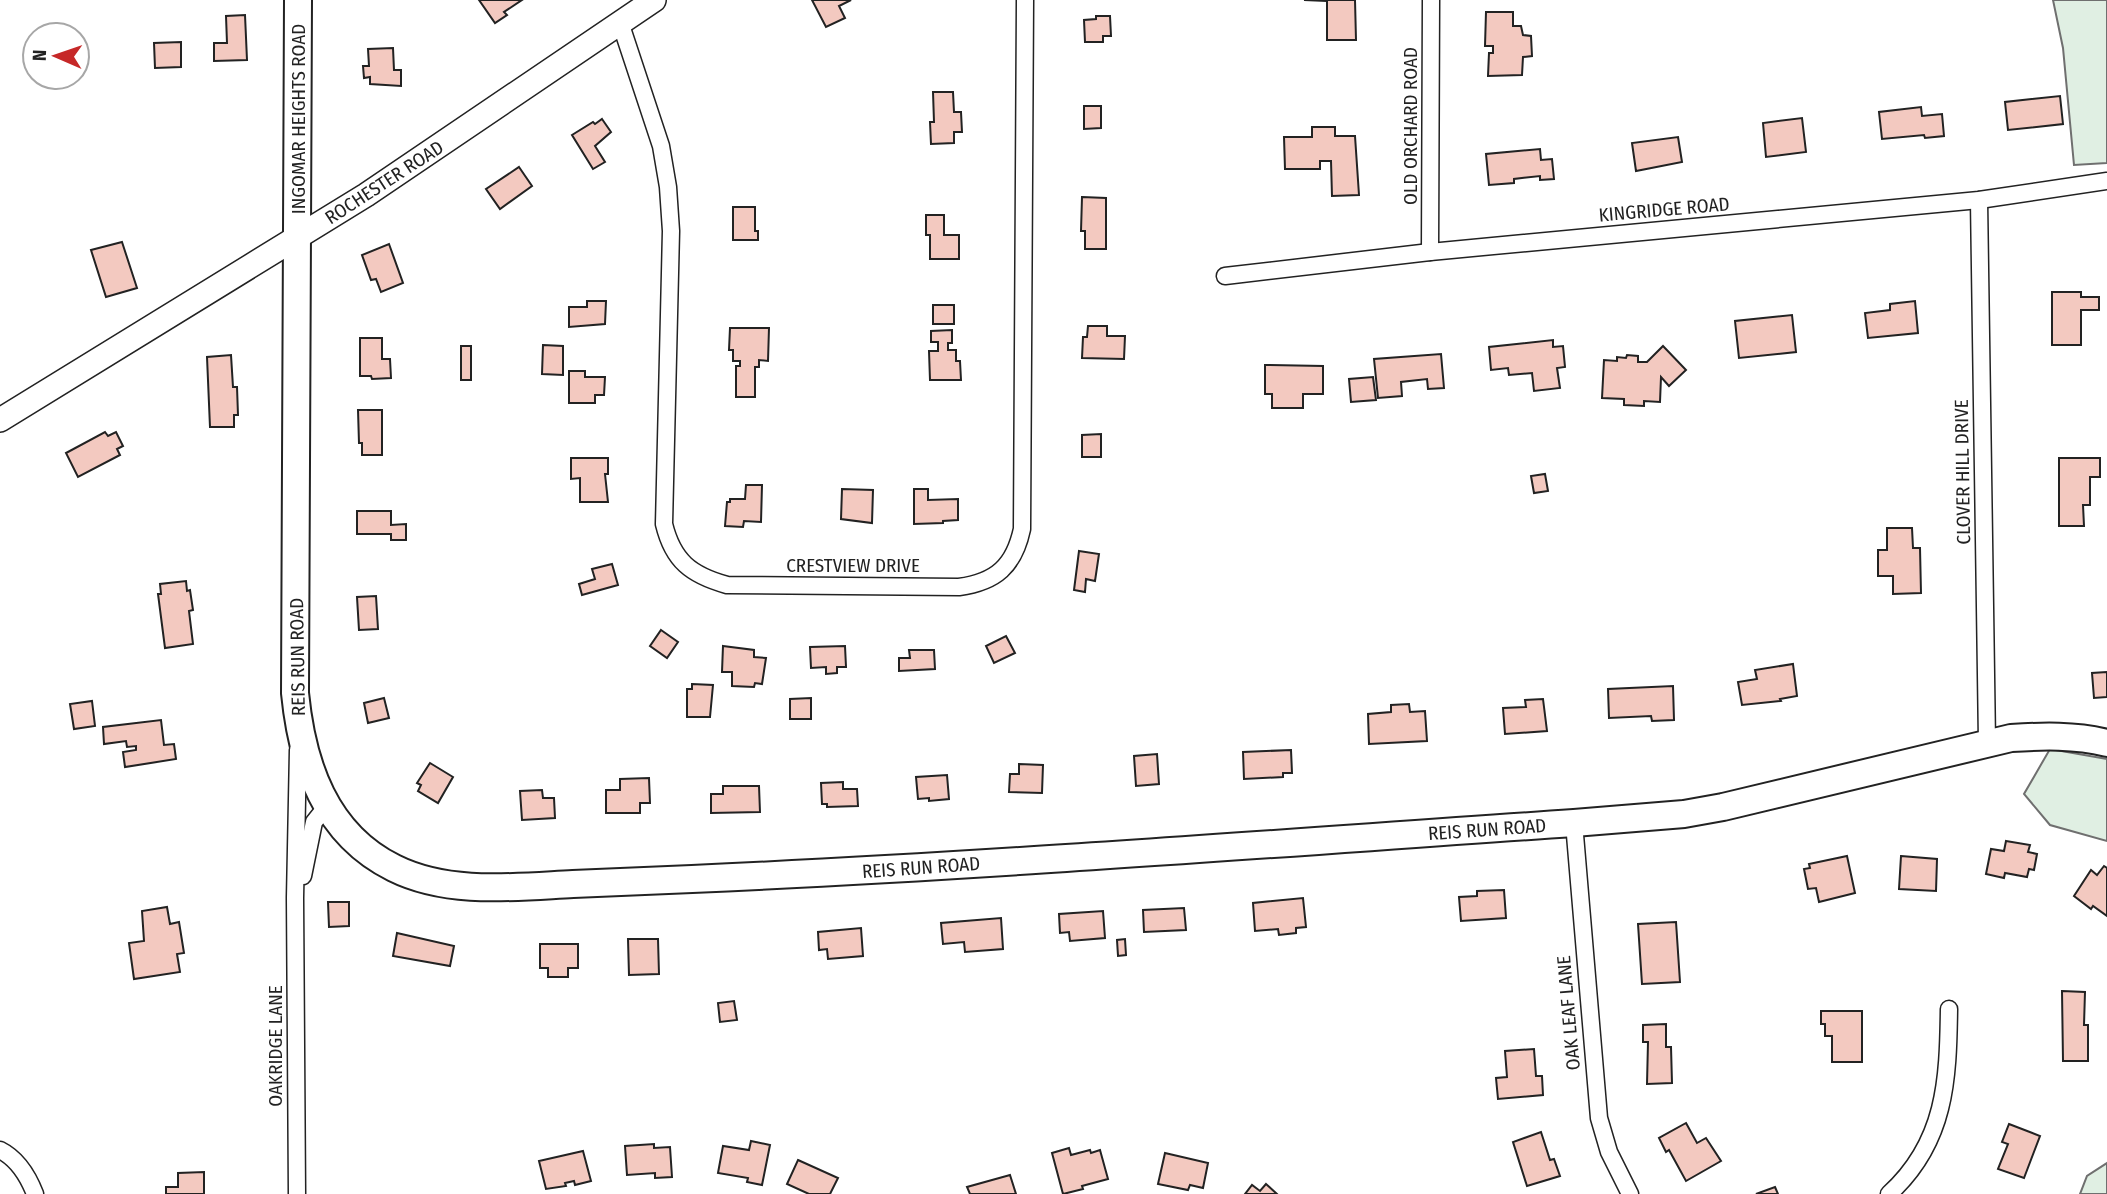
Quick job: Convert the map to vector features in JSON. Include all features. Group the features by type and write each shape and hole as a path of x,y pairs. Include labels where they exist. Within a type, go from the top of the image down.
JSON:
{"main road":[{"name":"INGOMAR HEIGHTS ROAD","path":"298,0 298,237"},
{"name":"REIS RUN ROAD","path":"298,237 295,680 298,723 310,771 326,807 356,840 392,867 421,879 468,886 542,886 831,873 1574,823 1684,814 1723,807 1987,742 2042,736 2091,739 2107,743"}],"street":[{"name":"ROCHESTER ROAD","path":"0,420 366,195 654,0"},
{"name":"CRESTVIEW DRIVE","path":"621,22 661,146 668,187 671,231 664,524 675,551 692,572 727,585 959,587 979,584 997,575 1018,548 1022,529 1025,0"},
{"name":"OLD ORCHARD ROAD","path":"1430,252 1431,0"},
{"name":"KINGRIDGE ROAD","path":"1225,276 1430,252 1979,200 2107,181"},
{"name":"CLOVER HILL DRIVE","path":"1979,200 1987,742"},
{"name":"OAKRIDGE LANE","path":"297,1194 295,898 298,723"},
{"name":"OAKRIDGE LANE","path":"295,898 314,822 326,807"},
{"name":"OAK LEAF LANE","path":"1574,823 1599,1118 1609,1152 1630,1194"},
{"path":"1889,1194 1904,1180 1922,1154 1943,1101 1948,1072 1949,1009"},
{"path":"0,1150 22,1168 35,1194"}],"green space":[{"path":"2053,0 2107,0 2107,163 2074,165 2063,48"},
{"path":"2050,749 2107,759 2107,841 2050,825 2024,794"},
{"path":"2107,1163 2107,1194 2080,1194 2087,1176"}],"building":[{"path":"479,0 522,0 504,12 507,15 495,23"},
{"path":"812,0 851,0 839,6 845,18 826,27"},
{"path":"1304,0 1355,0 1356,40 1327,40 1327,1"},
{"path":"1486,12 1513,12 1513,26 1521,26 1523,35 1531,36 1532,56 1523,57 1522,75 1488,76 1489,53 1493,53 1493,46 1485,46"},
{"path":"245,15 247,60 214,61 214,43 227,43 226,16"},
{"path":"1096,16 1110,16 1111,36 1103,36 1103,42 1085,42 1084,20 1096,19"},
{"path":"181,42 181,67 155,68 154,43"},
{"path":"393,48 394,70 401,70 401,86 370,84 370,77 364,78 363,66 369,66 368,49"},
{"path":"933,92 953,92 954,112 961,112 962,132 954,132 954,143 931,144 930,122 934,122"},
{"path":"2060,96 2063,124 2008,130 2005,102"},
{"path":"1084,106 1101,106 1101,128 1084,129"},
{"path":"1921,107 1922,116 1942,114 1944,136 1882,139 1879,112"},
{"path":"1802,118 1806,152 1766,157 1763,123"},
{"path":"602,119 611,132 595,146 605,162 593,169 572,135"},
{"path":"1312,127 1335,127 1335,136 1355,136 1359,195 1332,196 1331,161 1320,161 1320,169 1285,169 1284,137 1312,137"},
{"path":"1678,137 1682,162 1636,171 1632,143"},
{"path":"1540,149 1541,160 1552,159 1554,179 1540,180 1540,176 1514,179 1514,183 1489,185 1486,154"},
{"path":"519,167 532,186 500,209 486,189"},
{"path":"1082,197 1106,198 1106,249 1085,249 1085,231 1081,231"},
{"path":"733,207 755,207 755,231 758,231 758,240 733,240"},
{"path":"926,215 944,215 944,235 959,235 959,259 930,259 930,235 926,235"},
{"path":"122,242 137,288 106,297 91,250"},
{"path":"389,244 403,283 381,292 376,279 371,280 362,255"},
{"path":"2052,292 2081,292 2081,297 2099,297 2099,310 2081,310 2081,345 2052,345"},
{"path":"587,301 606,301 605,324 569,327 569,307 587,307"},
{"path":"1915,301 1918,333 1868,338 1865,313 1890,310 1890,304"},
{"path":"933,305 954,305 954,324 933,324"},
{"path":"1792,315 1796,352 1739,358 1735,321"},
{"path":"1088,326 1107,326 1107,336 1125,336 1124,359 1082,358 1083,337 1087,337"},
{"path":"730,328 769,328 768,361 759,360 759,367 755,367 755,397 736,397 736,366 740,366 740,361 733,361 733,350 729,350"},
{"path":"952,330 952,343 948,343 948,350 956,350 956,361 960,361 961,380 930,380 929,351 938,351 938,342 931,342 931,331"},
{"path":"360,338 382,338 382,359 390,359 391,378 372,379 371,376 360,376"},
{"path":"1553,340 1553,347 1563,346 1565,367 1557,368 1560,388 1534,391 1532,373 1509,375 1508,368 1491,370 1489,347"},
{"path":"543,345 563,346 563,375 542,374"},
{"path":"461,346 471,346 471,380 461,380"},
{"path":"1663,346 1686,370 1669,386 1661,377 1660,402 1644,401 1644,406 1624,405 1624,399 1602,398 1604,360 1617,361 1617,357 1626,358 1627,355 1638,356 1638,362 1647,362"},
{"path":"1441,354 1444,388 1428,389 1427,379 1401,382 1402,396 1378,398 1374,359"},
{"path":"231,355 233,387 237,387 238,415 234,415 234,427 210,427 207,357"},
{"path":"1265,365 1323,366 1323,394 1303,394 1303,408 1272,408 1272,394 1265,394"},
{"path":"569,371 585,371 585,377 605,377 604,395 595,395 595,403 569,403"},
{"path":"1373,377 1376,400 1351,402 1349,379"},
{"path":"358,410 382,410 382,455 362,455"},
{"path":"105,432 108,436 116,432 123,446 117,449 120,455 78,477 66,453"},
{"path":"1101,434 1101,457 1082,457 1082,435"},
{"path":"571,458 608,458 608,474 605,474 608,502 580,502 580,478 571,479"},
{"path":"2059,458 2100,458 2100,477 2090,477 2090,505 2083,505 2084,526 2059,526"},
{"path":"1545,474 1548,491 1534,493 1531,476"},
{"path":"746,485 762,485 761,522 744,521 743,527 725,526 727,502 730,502 730,499 745,499"},
{"path":"842,489 873,490 872,523 841,519"},
{"path":"914,489 928,489 928,500 958,499 958,520 914,524"},
{"path":"357,511 391,511 391,525 406,524 406,540 391,540 391,534 357,534"},
{"path":"1887,528 1912,528 1913,548 1920,548 1921,593 1893,594 1893,576 1878,576 1878,550 1887,550"},
{"path":"1079,551 1099,554 1095,581 1086,579 1085,592 1074,590"},
{"path":"612,564 618,585 582,595 579,584 595,579 592,569"},
{"path":"186,581 193,610 189,611 193,644 165,648 158,594 161,594 160,584"},
{"path":"376,596 378,629 359,630 357,597"},
{"path":"661,630 678,642 667,658 650,646"},
{"path":"1006,636 1015,653 994,663 986,646"},
{"path":"723,646 754,650 754,657 766,658 762,684 755,683 754,687 732,686 732,672 722,672"},
{"path":"845,646 846,667 837,667 837,673 826,674 826,667 811,668 810,647"},
{"path":"909,650 934,650 935,669 899,671 899,658 910,658"},
{"path":"1793,664 1797,696 1780,699 1781,701 1742,705 1738,682 1757,679 1755,670"},
{"path":"2107,672 2107,697 2094,698 2092,673"},
{"path":"692,684 713,685 710,717 687,717 687,689 692,689"},
{"path":"1673,686 1674,720 1652,721 1651,716 1609,718 1608,689"},
{"path":"384,698 389,718 368,723 364,703"},
{"path":"811,698 811,719 790,719 790,699"},
{"path":"1543,699 1547,731 1505,734 1503,708 1526,707 1525,700"},
{"path":"92,701 95,726 74,729 70,704"},
{"path":"1409,704 1410,712 1425,711 1427,741 1369,744 1368,714 1391,712 1391,705"},
{"path":"161,720 164,745 174,744 176,759 125,767 123,752 136,750 136,746 127,747 126,741 104,744 103,727"},
{"path":"1291,750 1292,773 1283,773 1283,777 1244,779 1243,752"},
{"path":"1157,754 1159,784 1136,786 1134,756"},
{"path":"430,763 453,777 438,803 418,791 421,785 417,783"},
{"path":"1019,764 1043,765 1042,793 1009,792 1010,774 1019,774"},
{"path":"947,775 949,799 918,799 916,777"},
{"path":"649,778 650,803 640,803 640,813 606,813 606,790 620,790 620,779"},
{"path":"843,782 843,789 857,789 858,806 827,807 827,804 822,804 821,783"},
{"path":"723,786 759,786 760,812 711,813 711,794 723,794"},
{"path":"542,790 543,798 554,798 555,818 522,820 520,791"},
{"path":"2006,841 2030,845 2028,852 2037,854 2034,870 2029,869 2027,877 2005,873 2004,878 1986,874 1991,849 2004,851"},
{"path":"1847,856 1855,893 1819,902 1816,888 1808,889 1804,869 1810,868 1809,864"},
{"path":"1901,856 1937,859 1936,891 1899,889"},
{"path":"2104,866 2107,868 2107,916 2093,906 2091,909 2074,896 2091,870 2097,875"},
{"path":"1504,890 1506,918 1461,921 1459,897 1477,896 1477,891"},
{"path":"1303,898 1306,927 1296,928 1296,933 1279,935 1278,929 1255,931 1253,903"},
{"path":"328,902 349,902 349,926 329,927"},
{"path":"167,907 170,924 179,922 184,953 177,954 180,972 134,979 129,943 144,941 142,911"},
{"path":"1184,908 1186,930 1144,932 1143,910"},
{"path":"1103,911 1105,938 1070,941 1069,932 1060,933 1059,914"},
{"path":"1001,918 1003,949 965,952 964,942 943,944 941,923"},
{"path":"1676,922 1680,982 1642,984 1638,924"},
{"path":"861,928 863,956 828,959 827,949 819,950 818,932"},
{"path":"397,933 454,946 450,966 393,956"},
{"path":"628,939 658,939 659,974 629,975"},
{"path":"1125,939 1126,955 1118,956 1117,940"},
{"path":"540,944 578,944 578,968 568,968 568,977 548,977 548,968 540,968"},
{"path":"2062,991 2085,992 2084,1025 2088,1025 2088,1061 2063,1061"},
{"path":"734,1001 737,1020 720,1022 718,1003"},
{"path":"1821,1011 1862,1011 1862,1062 1832,1062 1832,1036 1825,1036"},
{"path":"1666,1024 1666,1047 1671,1047 1672,1083 1647,1084 1648,1042 1643,1042 1643,1025"},
{"path":"1534,1049 1536,1076 1542,1076 1543,1095 1498,1099 1496,1078 1507,1077 1505,1051"},
{"path":"1686,1123 1697,1143 1706,1138 1721,1161 1686,1181 1659,1138"},
{"path":"2009,1124 2040,1136 2024,1178 1998,1169 2008,1144 2002,1142"},
{"path":"1541,1132 1550,1160 1554,1159 1560,1176 1527,1186 1513,1142"},
{"path":"751,1141 770,1145 762,1185 747,1182 748,1178 718,1173 723,1146 749,1150"},
{"path":"654,1144 654,1148 670,1147 672,1177 655,1178 655,1173 627,1175 625,1146"},
{"path":"1069,1148 1071,1155 1100,1150 1108,1179 1063,1194 1052,1153"},
{"path":"583,1151 591,1181 575,1185 574,1181 565,1183 566,1186 546,1189 539,1161"},
{"path":"1165,1153 1208,1163 1203,1188 1190,1185 1188,1190 1158,1184"},
{"path":"798,1160 838,1178 830,1194 809,1194 787,1184"},
{"path":"204,1172 204,1194 166,1194 166,1187 178,1187 178,1173"},
{"path":"1010,1175 1016,1194 970,1194 967,1187"},
{"path":"1266,1184 1277,1194 1245,1194 1252,1185 1260,1191"},
{"path":"1775,1187 1778,1194 1756,1194"}]}
